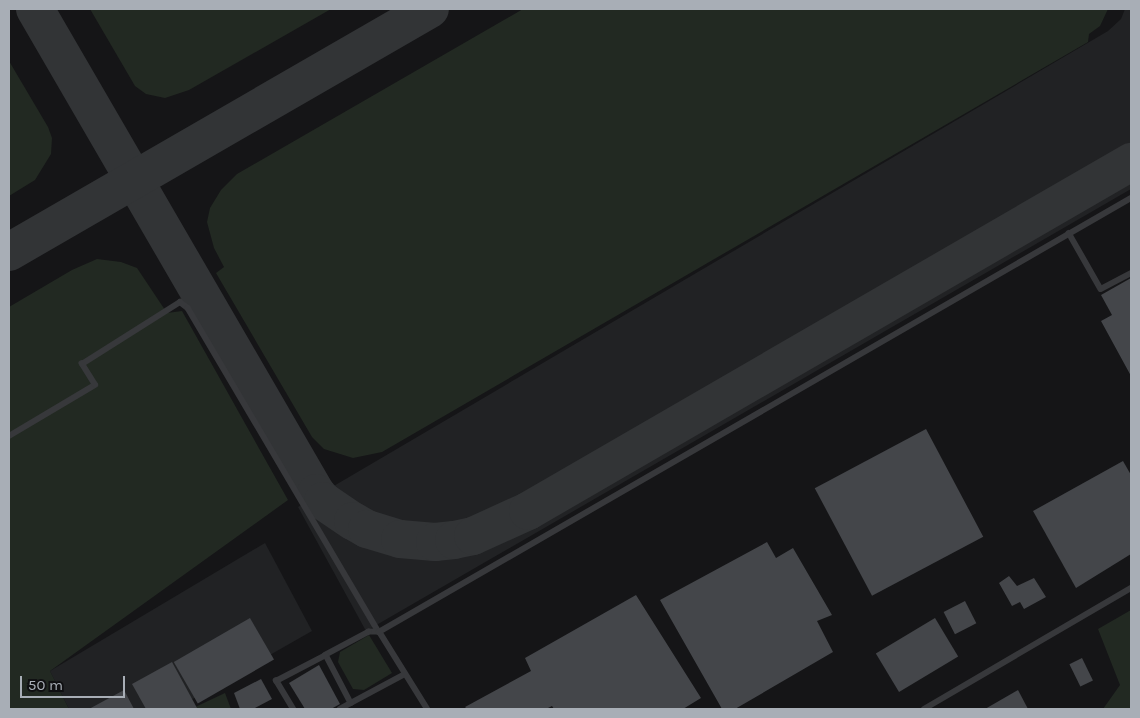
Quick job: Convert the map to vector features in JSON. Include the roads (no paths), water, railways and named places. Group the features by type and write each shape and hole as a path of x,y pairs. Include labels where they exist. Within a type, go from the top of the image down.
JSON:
{"lane":[{"path":"292,709 276,681 369,632 379,632 1131,198"},
{"path":"1069,234 1101,289 1131,273"},
{"path":"9,436 95,385 82,364 180,302 193,317 379,632 427,709"},
{"path":"924,709 1131,588"},
{"path":"326,655 351,703"},
{"path":"340,709 405,674"}]}
